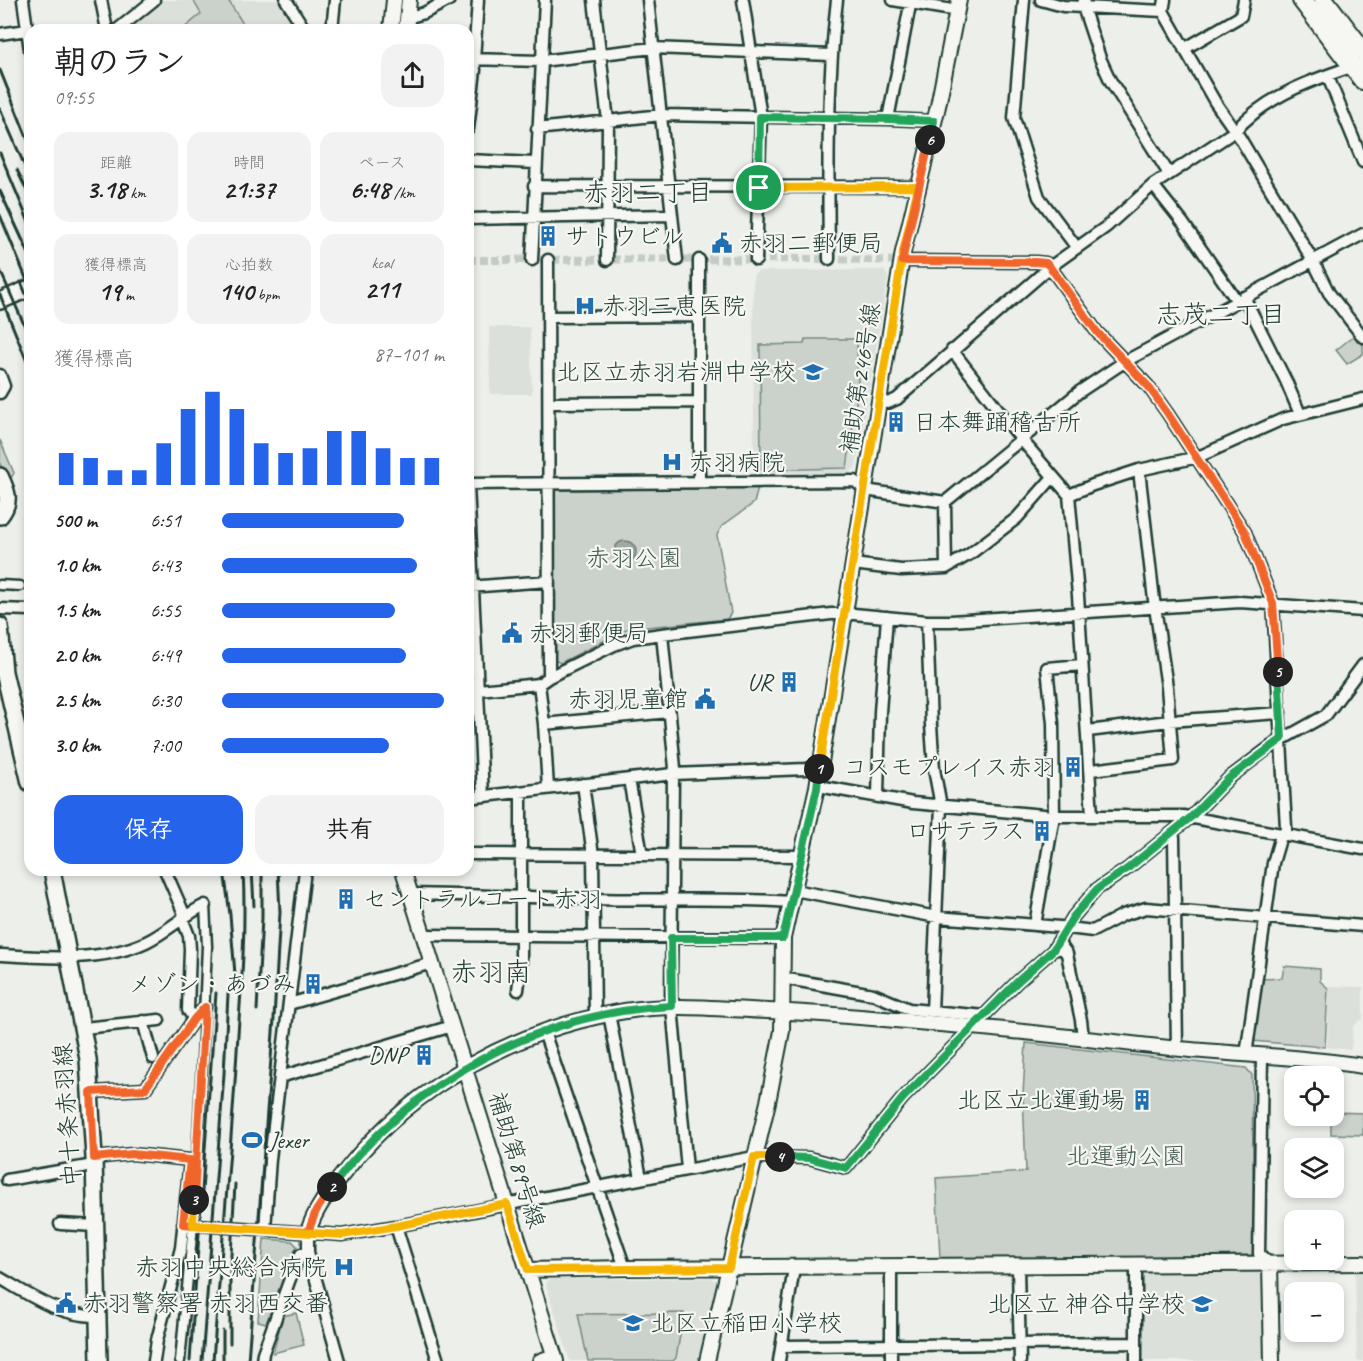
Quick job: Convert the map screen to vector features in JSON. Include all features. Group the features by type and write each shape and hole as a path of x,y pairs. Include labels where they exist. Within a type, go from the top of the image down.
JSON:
{"highway":[{"path":"1302,0 1360,55"},
{"path":"1323,0 1360,55"}],"main road":[{"path":"0,301 24,291"},
{"path":"0,476 9,497 6,508 0,516"},
{"path":"0,626 4,672 24,744"},
{"name":"中十条赤羽線","path":"53,876 84,1028 91,1092 99,1361"}],"street":[{"path":"23,0 26,24"},
{"path":"101,0 106,24"},
{"path":"124,24 154,0"},
{"path":"286,0 301,24"},
{"path":"333,24 335,0"},
{"path":"392,24 394,0"},
{"path":"407,24 409,0"},
{"path":"407,24 449,0"},
{"path":"474,34 478,0"},
{"path":"532,260 545,0"},
{"path":"594,0 608,121 607,260"},
{"path":"648,0 677,260"},
{"path":"743,0 760,117 756,260"},
{"path":"829,259 828,118 831,54 837,0"},
{"path":"893,0 958,6"},
{"path":"1024,0 1014,118 1040,197 1077,248"},
{"path":"1041,0 1062,6 1084,3 1164,6 1184,49 1235,131 1329,293 1363,337"},
{"path":"1184,49 1241,16 1244,0"},
{"path":"888,119 910,2"},
{"path":"1084,3 1100,58 1110,80 1169,174"},
{"name":"補助第246号線","path":"707,1361 782,1031 783,938 817,788 902,261 958,6"},
{"path":"0,34 24,30"},
{"path":"474,60 541,61 653,48 831,54"},
{"path":"879,401 888,403 897,399 1050,267 1106,227 1153,185 1235,131 1261,108 1287,92 1328,76 1360,55"},
{"path":"474,66 476,70 474,85"},
{"path":"1328,76 1363,162"},
{"path":"537,129 661,115 934,121"},
{"path":"474,160 536,164"},
{"path":"1153,185 1240,299 1286,381 1300,414"},
{"path":"534,186 608,188 918,187"},
{"path":"474,219 672,215"},
{"path":"474,484 855,481 865,490 945,502 1079,392 1124,362 1363,234"},
{"path":"548,260 549,677"},
{"path":"699,260 699,482"},
{"path":"902,261 1046,263 1097,332 1148,386 1198,457 1245,532 1273,603 1286,827 1273,863 1246,1055"},
{"path":"549,317 699,316"},
{"path":"952,350 1021,439 1069,495 1091,770 1092,815"},
{"path":"0,375 4,387 0,393"},
{"path":"1069,495 1139,470 1198,457 1282,419 1363,399"},
{"path":"549,403 698,402"},
{"path":"1091,770 1173,760 1163,655 1155,608 1139,470"},
{"path":"853,564 901,570 946,568 970,554 1017,518 1053,477"},
{"path":"945,502 946,568"},
{"path":"474,586 549,581"},
{"path":"0,585 20,586"},
{"path":"474,691 539,684 614,645 633,638 816,615 854,614 927,621 1079,614 1214,603 1273,603 1363,611"},
{"path":"0,609 24,610"},
{"path":"878,797 880,712 887,617"},
{"path":"927,621 934,769 941,806 932,1011"},
{"path":"662,634 675,768 673,774 671,898 672,1006 687,1169"},
{"path":"1035,925 1054,816 1053,723 1047,668 1082,665"},
{"path":"188,1224 342,1235 754,1157 809,1158 846,1168 903,1098 1017,982 1058,947 1066,928 1080,907 1097,889 1127,869 1191,817 1229,778 1282,739 1326,715 1363,665"},
{"path":"539,684 548,788"},
{"path":"474,702 483,796"},
{"path":"544,724 669,712"},
{"path":"1088,731 1169,721 1280,713"},
{"path":"474,797 673,774 819,767"},
{"path":"629,779 642,855"},
{"path":"583,784 593,855 595,938 602,1015 641,1178"},
{"path":"817,788 824,787 941,806 1054,816 1172,815 1191,817 1363,849"},
{"path":"518,990 521,965 521,792"},
{"path":"1170,834 1174,837 1177,1048"},
{"path":"474,855 802,856"},
{"path":"167,876 189,936 188,1010 194,1019"},
{"path":"265,1229 270,1160 304,876"},
{"name":"補助第89号線","path":"406,876 555,1359"},
{"path":"411,894 521,895 595,899 793,896 937,917 1093,932 1123,915 1144,908 1363,926"},
{"path":"0,955 57,959 131,948 149,940 205,905 207,946 205,1007 180,1361"},
{"path":"423,935 783,938"},
{"path":"1058,947 1067,954 1082,1020 1083,1037"},
{"path":"290,1004 432,963"},
{"path":"782,978 873,994 909,1008 986,1016"},
{"path":"339,1361 308,1252 308,1232 316,1211 334,1185 383,1128 431,1090 502,1049 544,1032 602,1015 672,1006 783,1011 1083,1037 1363,1066"},
{"path":"91,1092 145,1089 205,1007"},
{"path":"84,1028 159,1020"},
{"path":"143,1021 153,1058"},
{"path":"280,1077 452,1026"},
{"path":"544,1032 625,1268"},
{"path":"1262,1056 1259,1254 1270,1264 1272,1361"},
{"path":"7,1180 132,1154 190,1160 188,1224 157,1340 154,1361"},
{"path":"60,1224 96,1226"},
{"path":"396,1226 438,1361"},
{"path":"262,1361 291,1276 301,1254 308,1252"},
{"path":"528,1270 1363,1263"},
{"path":"1136,1264 1136,1361"},
{"path":"1018,1266 1020,1361"},
{"path":"779,1361 794,1268"},
{"path":"891,1268 891,1361"},
{"path":"0,1278 45,1304 76,1316 98,1316"},
{"path":"782,1346 1136,1343"},
{"path":"540,1361 555,1359"}],"shaded area":[{"path":"163,0 281,0 296,24 136,24"},
{"name":"北区立赤羽岩淵中学校","path":"884,270 888,277 856,466 850,473 754,475 753,276 758,271"},
{"path":"489,327 530,327 532,394 490,394"},
{"path":"625,541 633,544 636,552 633,560 625,563 617,560 614,552 617,544"},
{"path":"1329,986 1363,987 1363,1021 1360,1020 1353,1027 1351,1050 1327,1047"},
{"name":"北区立 神谷中学校","path":"1258,1269 1263,1273 1264,1361 1142,1361 1142,1275 1145,1271"},
{"path":"1355,1270 1363,1270 1363,1361 1357,1361"},
{"name":"北区立稲田小学校","path":"711,1278 717,1283 699,1361 570,1361 546,1285 549,1279"}],"green space":[{"path":"193,0 228,0 243,24 189,24 201,14"},
{"path":"1356,334 1363,344 1363,354 1347,364 1336,350"},
{"path":"805,339 857,339 858,389 847,468 761,470 760,345 804,344"},
{"path":"0,440 14,473 10,480 6,479 0,463"},
{"name":"赤羽公園","path":"758,488 754,503 722,526 717,535 731,613 727,619 627,629 560,663 554,659 553,494 556,490"},
{"path":"1284,966 1320,969 1320,981 1328,988 1325,1047 1252,1041 1261,979 1282,978"},
{"name":"北運動公園","path":"1026,1043 1246,1068 1252,1075 1254,1255 940,1258 936,1178 1026,1172 1023,1094"},
{"path":"1344,1112 1363,1113 1363,1135 1331,1134 1331,1126 1344,1126"},
{"path":"264,1239 292,1241 297,1246 266,1323 258,1321"},
{"path":"296,1313 304,1345 273,1353 283,1316"},
{"path":"684,1313 676,1358 673,1361 588,1361 578,1314"}],"tunnel":[{"path":"474,260 829,259 902,261"}],"railway":[{"path":"0,70 24,130"},
{"path":"0,109 24,164"},
{"path":"0,153 24,211"},
{"path":"17,170 24,185"},
{"path":"0,191 24,243"},
{"path":"0,215 24,273"},
{"path":"0,270 24,324"},
{"path":"21,282 24,289"},
{"path":"0,295 24,354"},
{"path":"225,876 235,974"},
{"path":"213,1361 241,993 244,932 243,876"},
{"path":"252,876 254,906"},
{"path":"257,1010 262,876"},
{"path":"248,1361 274,1019 280,912 278,876"},
{"path":"190,1361 216,993"},
{"path":"202,1361 228,994"},
{"path":"230,1343 230,1273 235,1184"},
{"path":"223,1331 223,1361"}],"place":[{"name":"サトウビル","path":"548,236"},
{"name":"赤羽二郵便局","path":"722,243"},
{"name":"赤羽三恵医院","path":"585,306"},
{"name":"北区立赤羽岩淵中学校","path":"813,372"},
{"name":"日本舞踊稽古所","path":"896,422"},
{"name":"赤羽病院","path":"672,462"},
{"name":"赤羽郵便局","path":"512,633"},
{"name":"UR","path":"789,682"},
{"name":"赤羽児童館","path":"705,699"},
{"name":"コスモプレイス赤羽","path":"1073,767"},
{"name":"ロサテラス","path":"1042,831"},
{"name":"セントラルコート赤羽","path":"346,899"},
{"name":"メゾン・あづみ","path":"313,984"},
{"name":"DNP","path":"424,1055"},
{"name":"北区立北運動場","path":"1142,1100"},
{"name":"Jexer","path":"252,1140"},
{"name":"赤羽中央総合病院","path":"344,1267"},
{"name":"赤羽警察署 赤羽西交番","path":"66,1303"},
{"name":"北区立 神谷中学校","path":"1202,1304"},
{"name":"北区立稲田小学校","path":"633,1323"}],"district":[{"name":"赤羽二丁目","path":"648,192"},
{"name":"志茂二丁目","path":"1221,314"},
{"name":"赤羽南","path":"491,972"}],"route":[{"path":"759,188 760,117 934,121 902,261 1046,263 1097,332 1148,386 1198,457 1245,532 1273,603 1282,739 1229,778 1191,817 1127,869 1097,889 1080,907 1053,950 1017,982 903,1098 846,1168 809,1158 754,1157 729,1268 528,1270 507,1204 342,1235 193,1225 205,1007 145,1089 91,1092 94,1158 132,1154 190,1160 183,1224 193,1225 308,1232 312,1220 334,1185 383,1128 431,1090 455,1075 502,1049 544,1032 609,1014 672,1006 671,938 783,938 817,788 820,757 864,501 903,252 918,187 759,188"}]}
